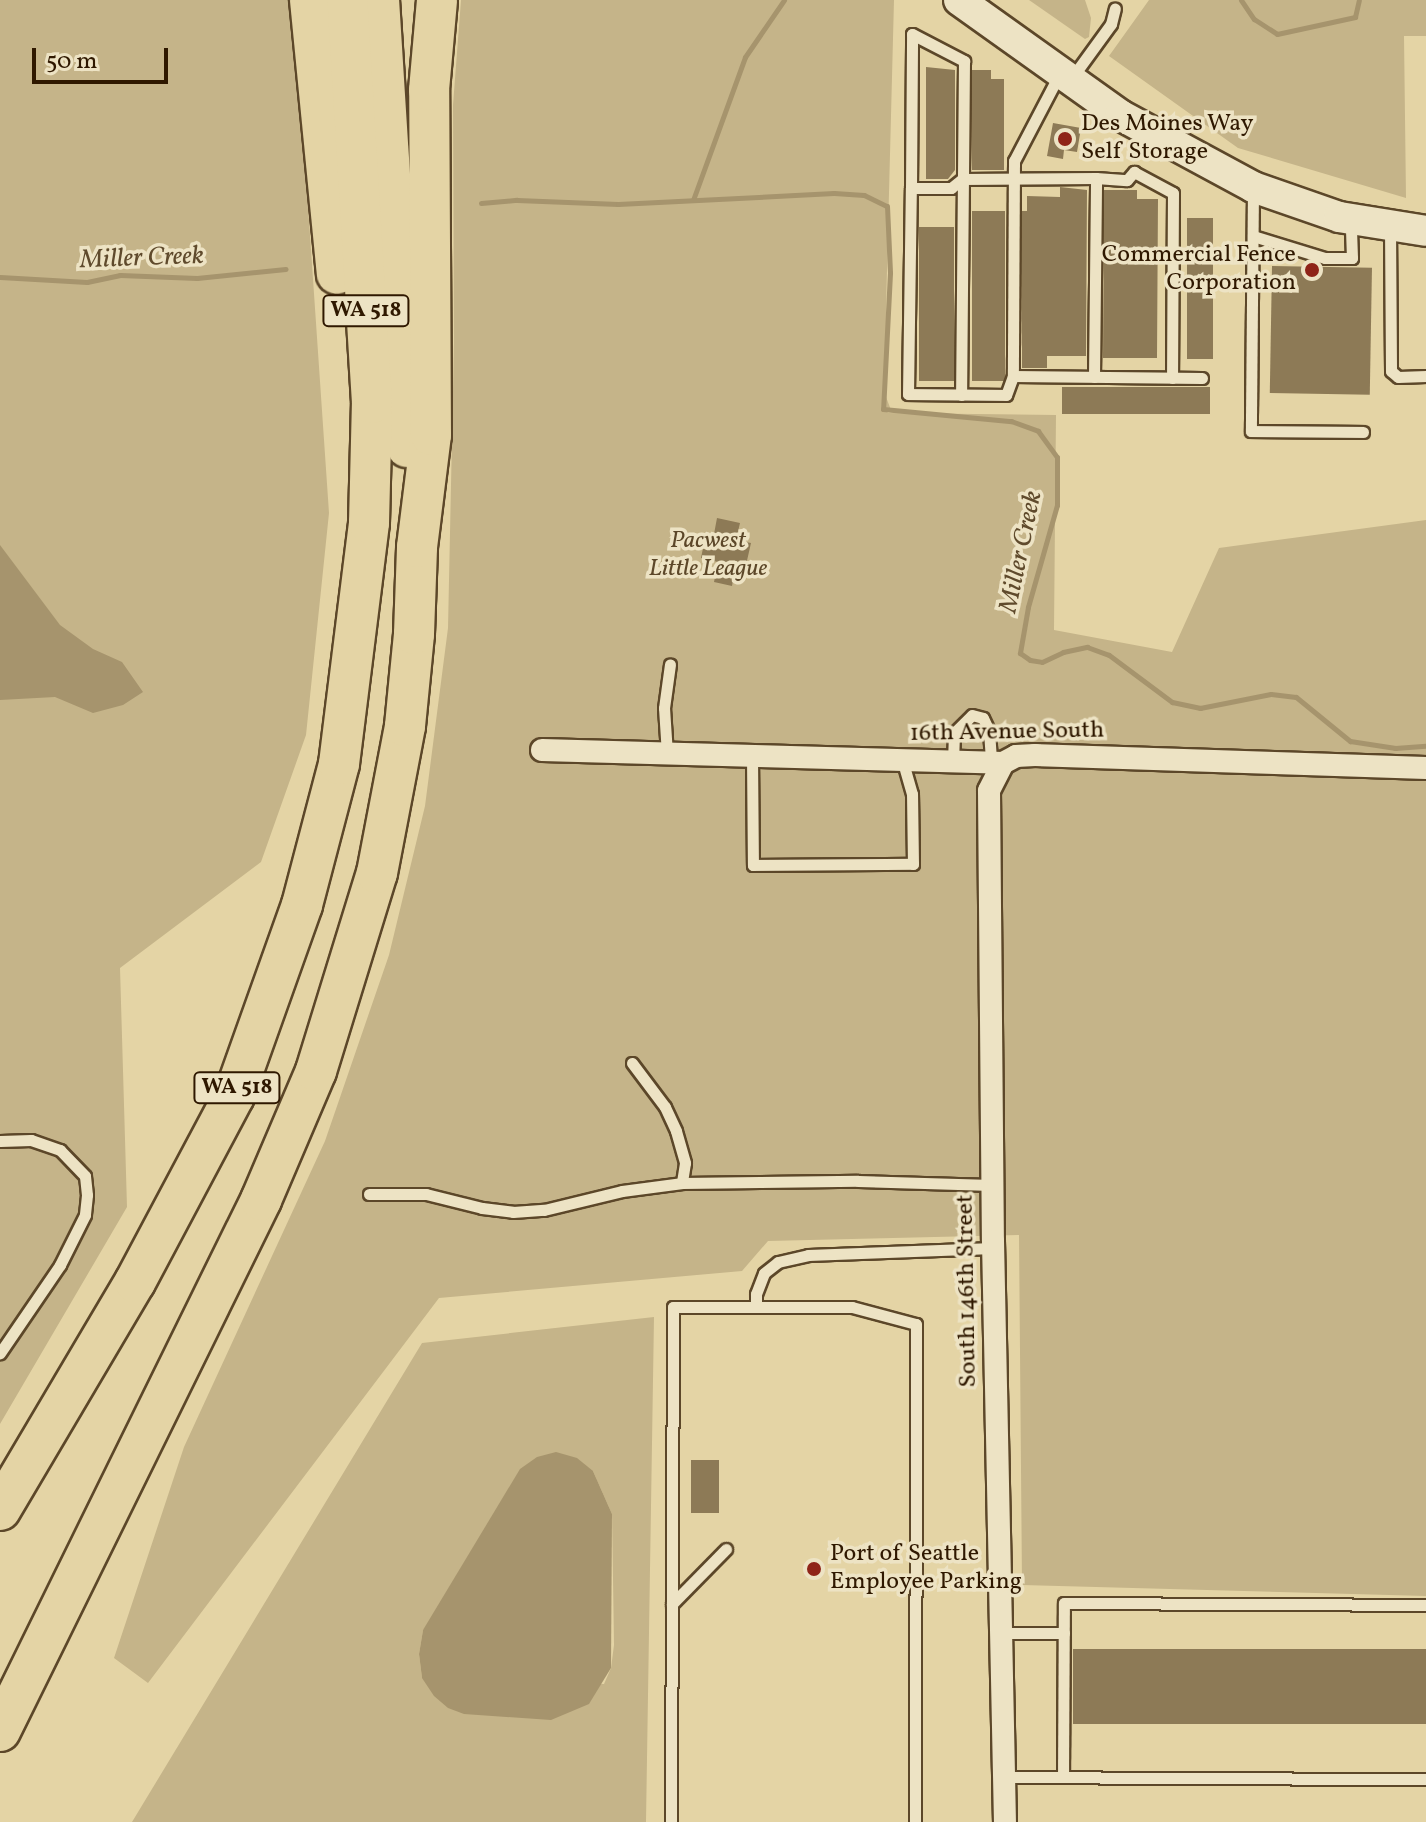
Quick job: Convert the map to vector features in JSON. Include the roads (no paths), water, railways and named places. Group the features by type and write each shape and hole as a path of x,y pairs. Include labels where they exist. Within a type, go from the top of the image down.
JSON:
{"highway":[{"path":"310,0 339,294 359,621"},
{"name":"WA 518","path":"0,1510 135,1282 234,1096 275,985 339,764 369,523 372,403 347,0"},
{"name":"WA 518","path":"0,1731 261,1200 316,1071 357,943 387,829 405,726 417,547 395,291 379,0"},
{"path":"417,547 431,435 429,90 437,0"}],"main road":[{"path":"959,0 1120,115 1253,187 1351,219 1426,231"}],"street":[{"name":"16th Avenue South","path":"542,750 997,763 1016,756 1035,755 1426,768"},
{"name":"South 146th Street","path":"997,763 989,791 992,1185 1005,1822"}],"lane":[{"path":"961,395 964,61 912,34 908,394 961,395 1006,395 1013,376 1014,161 1066,76 1111,24 1115,8"},
{"path":"911,188 951,188 962,179 1127,180 1134,172 1173,193 1172,378"},
{"path":"1094,377 1096,178"},
{"path":"1253,187 1251,431 1363,432"},
{"path":"1253,236 1325,258 1352,258 1351,219"},
{"path":"1390,225 1391,371 1398,377 1426,376"},
{"path":"1013,376 1202,378"},
{"path":"667,754 664,708 670,664"},
{"path":"953,762 954,733 972,715 983,718 997,763"},
{"path":"752,756 753,865 913,864 912,794 902,760"},
{"path":"632,1063 665,1107 676,1131 685,1163 682,1183"},
{"path":"0,1141 31,1140 60,1150 85,1176 87,1195 85,1215 60,1265 0,1353"},
{"path":"369,1194 426,1194 513,1212 544,1210 622,1191 682,1183 845,1181 992,1185"},
{"path":"756,1307 756,1294 764,1273 778,1262 808,1255 993,1248"},
{"path":"671,1822 673,1307 852,1307 916,1324 915,1822"},
{"path":"672,1604 726,1549"},
{"path":"1063,1777 1064,1603 1426,1605"},
{"path":"1001,1633 1064,1633"},
{"path":"1004,1777 1426,1779"}],"waterway":[{"name":"Miller Creek","path":"693,200 745,57 784,0"},
{"path":"1241,0 1254,19 1277,34 1355,17 1359,0"},
{"name":"Miller Creek","path":"481,203 517,200 618,204 834,193 864,195 887,206 890,273 883,409 1011,421 1038,431 1057,457 1057,505 1028,607 1020,653 1030,660 1042,662 1063,652 1087,647 1109,655 1172,702 1200,708 1271,694 1296,697 1350,741 1395,748 1426,746"},
{"name":"Miller Creek","path":"0,277 87,282 120,275 197,278 286,269"}],"place":[{"name":"Des Moines Way Self Storage","path":"1065,139"},
{"name":"Commercial Fence Corporation","path":"1312,270"},
{"name":"Port of Seattle Employee Parking","path":"814,1569"}],"park label":[{"name":"Pacwest Little League","path":"708,556"}]}
